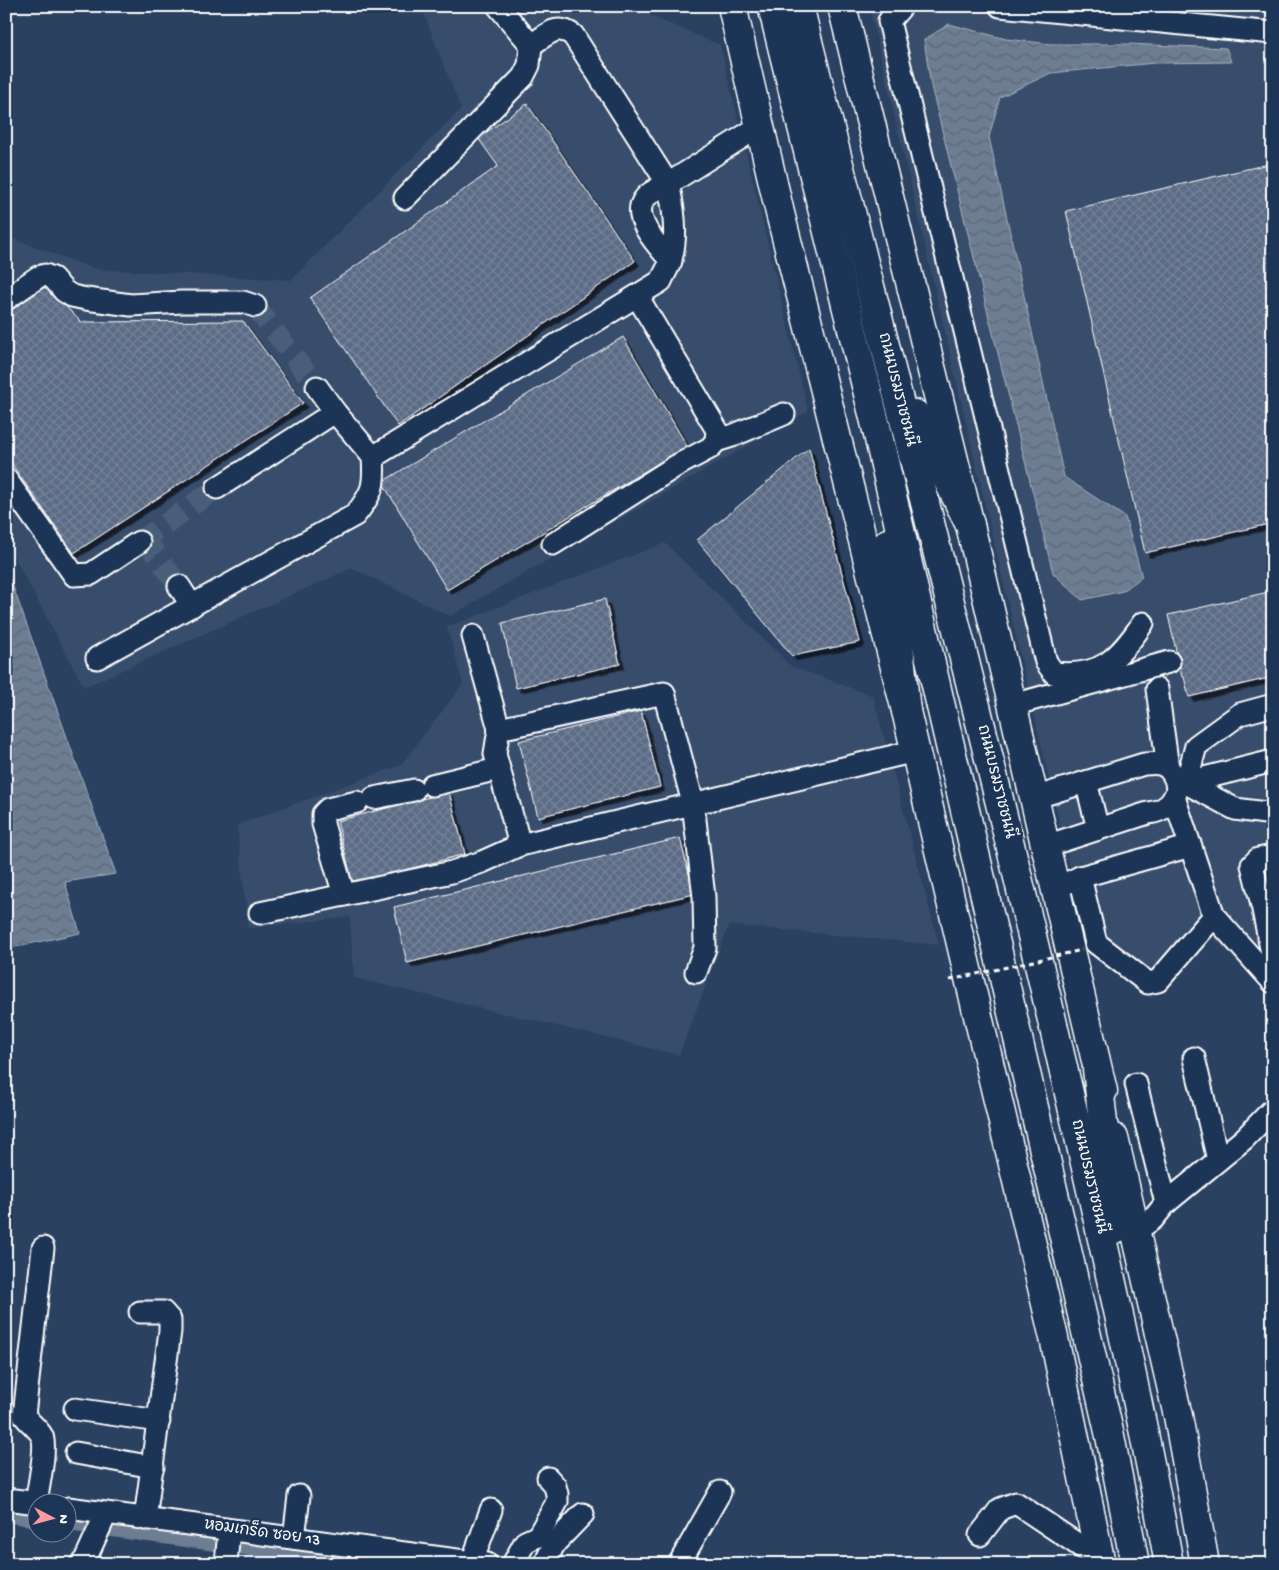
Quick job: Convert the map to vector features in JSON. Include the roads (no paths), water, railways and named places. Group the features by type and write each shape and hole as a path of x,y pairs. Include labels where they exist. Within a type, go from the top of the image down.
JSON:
{"main road":[{"path":"732,6 780,213 906,711 1054,1338 1101,1562"},
{"name":"ถนนบรมราชชนนี","path":"772,6 874,422 1087,1336 1112,1446 1135,1564"},
{"name":"ถนนบรมราชชนนี","path":"799,6 952,606 1034,941 1129,1360 1150,1457 1169,1564"},
{"path":"842,6 970,525 1136,1231 1178,1416 1205,1564"},
{"path":"890,364 970,525"},
{"path":"874,422 906,711"},
{"path":"1097,1069 1129,1360"}],"street":[{"path":"405,198 523,78 529,65 530,45 498,6"},
{"path":"902,6 889,22 1046,662 1054,673 1071,675 1104,666 1128,644 1143,623"},
{"path":"1000,6 1273,33"},
{"path":"373,457 661,281 671,261 675,243 673,205 668,184 574,35 566,29 557,28 530,45"},
{"path":"671,261 644,226 641,211 642,202 648,195 760,126"},
{"path":"6,299 38,277 45,275 53,278 64,291 72,296 86,299 131,304 243,302 255,306"},
{"path":"637,296 717,430 716,441"},
{"path":"97,658 355,515 369,498 374,477 373,457 317,388"},
{"path":"217,488 335,412"},
{"path":"553,544 676,466 710,448 716,441 784,414"},
{"path":"6,479 74,575 91,574 139,542"},
{"path":"179,586 192,606"},
{"path":"473,636 499,729 495,754 520,845"},
{"path":"1012,705 1169,662"},
{"path":"1157,690 1191,846 1214,916 1273,982"},
{"path":"499,729 664,692 692,803 704,897 705,948 696,972"},
{"path":"1046,846 1148,813 1158,812 1166,807 1196,746 1240,714 1273,705"},
{"path":"260,913 452,872 482,862 520,845 915,751"},
{"path":"1177,783 1273,761"},
{"path":"1034,798 1144,764 1158,763 1177,783 1235,810 1273,814"},
{"path":"344,895 323,824 323,814 328,809 498,769"},
{"path":"1086,782 1098,829"},
{"path":"1056,888 1080,877 1191,846"},
{"path":"1273,856 1258,859 1252,865 1267,904 1273,956"},
{"path":"1080,877 1096,943 1148,983 1158,981 1214,916"},
{"path":"1194,1058 1218,1160"},
{"path":"1136,1084 1166,1203"},
{"path":"1136,1231 1153,1219 1166,1203 1244,1139 1273,1109"},
{"path":"38,1492 44,1447 43,1438 38,1429 15,1414 43,1248"},
{"path":"140,1312 163,1312 170,1320 159,1421 145,1519"},
{"path":"75,1409 159,1421"},
{"path":"76,1453 153,1467"},
{"path":"513,1564 525,1542 538,1536 557,1502 555,1486 548,1478"},
{"path":"679,1564 720,1492"},
{"path":"294,1538 299,1496"},
{"path":"6,1499 28,1502"},
{"path":"980,1535 1000,1509 1016,1503 1101,1562"},
{"path":"479,1563 491,1510"},
{"name":"หอมเกร็ด ซอย 13","path":"78,1513 102,1524 145,1519 227,1547 294,1538 479,1563"},
{"path":"545,1564 554,1544 583,1514"},
{"path":"81,1564 85,1560 102,1524"}],"water":[{"path":"949,24 1006,39 1051,44 1126,44 1226,48 1231,62 1155,63 1051,73 1000,97 989,137 1064,477 1125,517 1142,577 1123,591 1082,600 1053,573 931,86 924,40"},
{"path":"6,567 116,874 65,882 80,933 6,949"}],"waterway":[{"path":"6,1514 28,1517"},
{"path":"78,1524 368,1564"}],"tunnel":[{"path":"255,306 317,387"},
{"path":"139,542 217,488"},
{"path":"144,538 179,586"}]}
